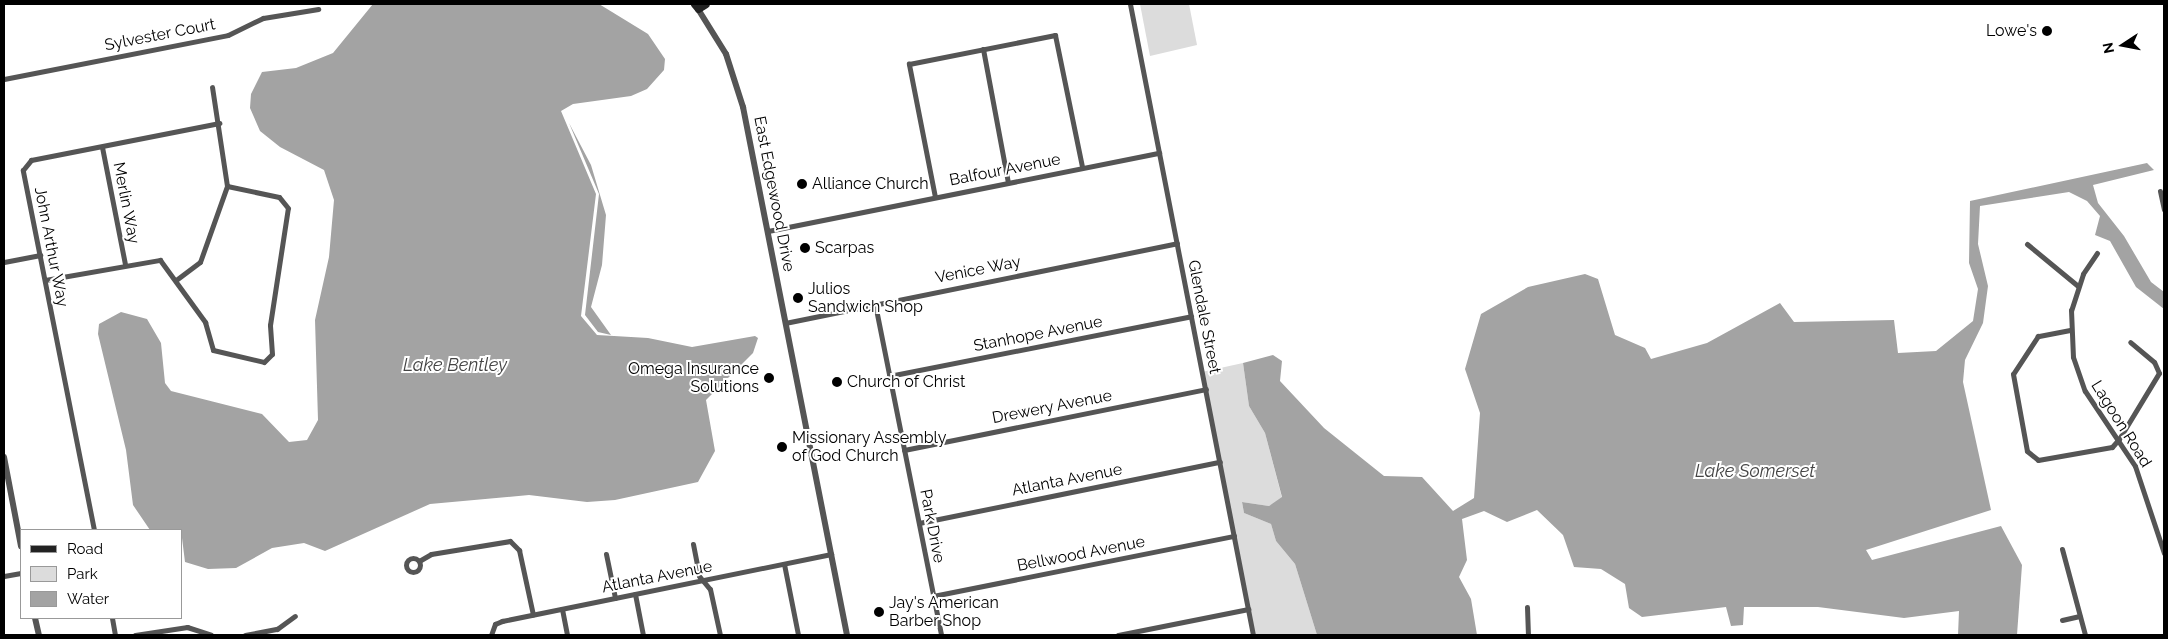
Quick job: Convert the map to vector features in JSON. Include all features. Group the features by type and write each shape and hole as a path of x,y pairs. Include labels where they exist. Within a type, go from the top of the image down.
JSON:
{"main road":[{"path":"696,6 706,4"}],"street":[{"name":"Glendale Street","path":"1130,4 1253,635"},
{"name":"East Edgewood Drive","path":"696,6 726,54 738,84 847,635"},
{"name":"Sylvester Court","path":"4,79 228,35 263,18 318,9"},
{"path":"935,197 909,64 1055,35 1082,167"},
{"path":"983,49 1008,182"},
{"path":"176,280 200,262 227,186 212,87"},
{"name":"John Arthur Way","path":"94,529 23,170 32,160 219,124"},
{"name":"Merlin Way","path":"102,147 125,264"},
{"name":"Balfour Avenue","path":"768,231 1159,152"},
{"path":"45,280 155,258 176,280 205,322 213,350 258,362 269,359 270,325 288,208 279,197 227,186"},
{"path":"2160,191 2164,210"},
{"name":"Venice Way","path":"785,323 1177,243"},
{"path":"2027,244 2078,286"},
{"name":"Lagoon Road","path":"2098,253 2078,286 2070,330 2082,385 2119,439 2143,485 2164,553"},
{"path":"4,262 40,255"},
{"name":"Park Drive","path":"875,304 941,635"},
{"name":"Stanhope Avenue","path":"889,376 1192,316"},
{"path":"2070,330 2038,336 2013,374 2029,456 2043,461 2112,448 2119,439 2160,373 2154,362 2130,342"},
{"name":"Drewery Avenue","path":"904,450 1206,389"},
{"path":"4,457 7,491 20,542"},
{"name":"Atlanta Avenue","path":"919,523 1220,462"},
{"name":"Bellwood Avenue","path":"933,596 1234,536"},
{"path":"419,561 431,554 510,540 520,550 533,614"},
{"path":"692,544 699,576 706,580 720,635"},
{"path":"2062,549 2085,635"},
{"path":"606,554 615,598"},
{"name":"Atlanta Avenue","path":"491,633 495,624 533,614 831,554"},
{"path":"784,564 798,635"},
{"path":"4,576 20,572"},
{"path":"635,594 643,635"},
{"path":"1527,607 1528,635"},
{"path":"562,609 567,635"},
{"path":"1118,635 1248,609"},
{"path":"245,635 277,629 295,616"},
{"path":"2062,620 2080,616"},
{"path":"35,619 39,635"},
{"path":"112,619 115,635"},
{"path":"135,635 181,628 211,635"}],"green space":[{"path":"1140,4 1189,4 1197,45 1150,56"},
{"path":"1243,363 1249,406 1265,433 1282,498 1269,506 1242,502 1244,513 1271,524 1276,541 1295,564 1317,635 1253,635 1202,372"}],"water":[{"name":"Lake Bentley","path":"373,4 599,4 648,34 665,59 664,70 647,89 631,96 573,104 561,111 596,194 581,316 597,335 648,338 692,347 755,336 758,338 753,353 706,400 715,451 698,482 615,500 587,502 529,495 430,504 325,551 304,543 272,548 236,568 208,569 185,562 182,529 149,529 133,505 126,450 98,334 99,324 121,312 147,319 161,343 165,383 171,391 262,414 289,442 307,440 318,420 315,320 329,257 334,200 324,170 280,147 260,131 250,108 251,94 262,72 296,68 333,53"},
{"path":"569,123 591,165 606,215 602,265 591,307 611,335 598,332 585,315 599,194"},
{"name":"Lake Somerset","path":"2147,163 2154,170 2093,185 2098,203 2124,236 2151,282 2164,292 2164,309 2136,287 2110,241 2095,235 2100,216 2087,201 2069,192 1980,206 1978,244 1988,286 1983,323 1965,360 1963,382 1991,510 1866,550 1872,560 2001,526 2022,565 2017,635 1958,635 1959,611 1904,618 1818,607 1744,607 1743,625 1731,626 1726,607 1642,617 1629,608 1625,584 1601,569 1574,567 1563,535 1537,510 1507,522 1484,511 1462,519 1467,560 1459,577 1471,599 1477,635 1317,635 1295,564 1276,541 1271,524 1244,513 1242,502 1269,506 1282,497 1265,433 1249,406 1243,363 1273,355 1282,361 1280,381 1324,428 1384,476 1422,477 1453,511 1474,498 1480,413 1465,369 1481,314 1528,287 1585,274 1598,279 1615,335 1645,348 1651,359 1707,343 1780,303 1794,322 1894,320 1898,353 1936,351 1973,321 1978,289 1969,263 1970,201"}],"place":[{"name":"Lowe's","path":"2047,31"},
{"name":"Alliance Church","path":"802,184"},
{"name":"Scarpas","path":"805,248"},
{"name":"Julios Sandwich Shop","path":"798,298"},
{"name":"Omega Insurance Solutions","path":"769,378"},
{"name":"Church of Christ","path":"837,382"},
{"name":"Missionary Assembly of God Church","path":"782,447"},
{"name":"Jay's American Barber Shop","path":"879,612"}]}
